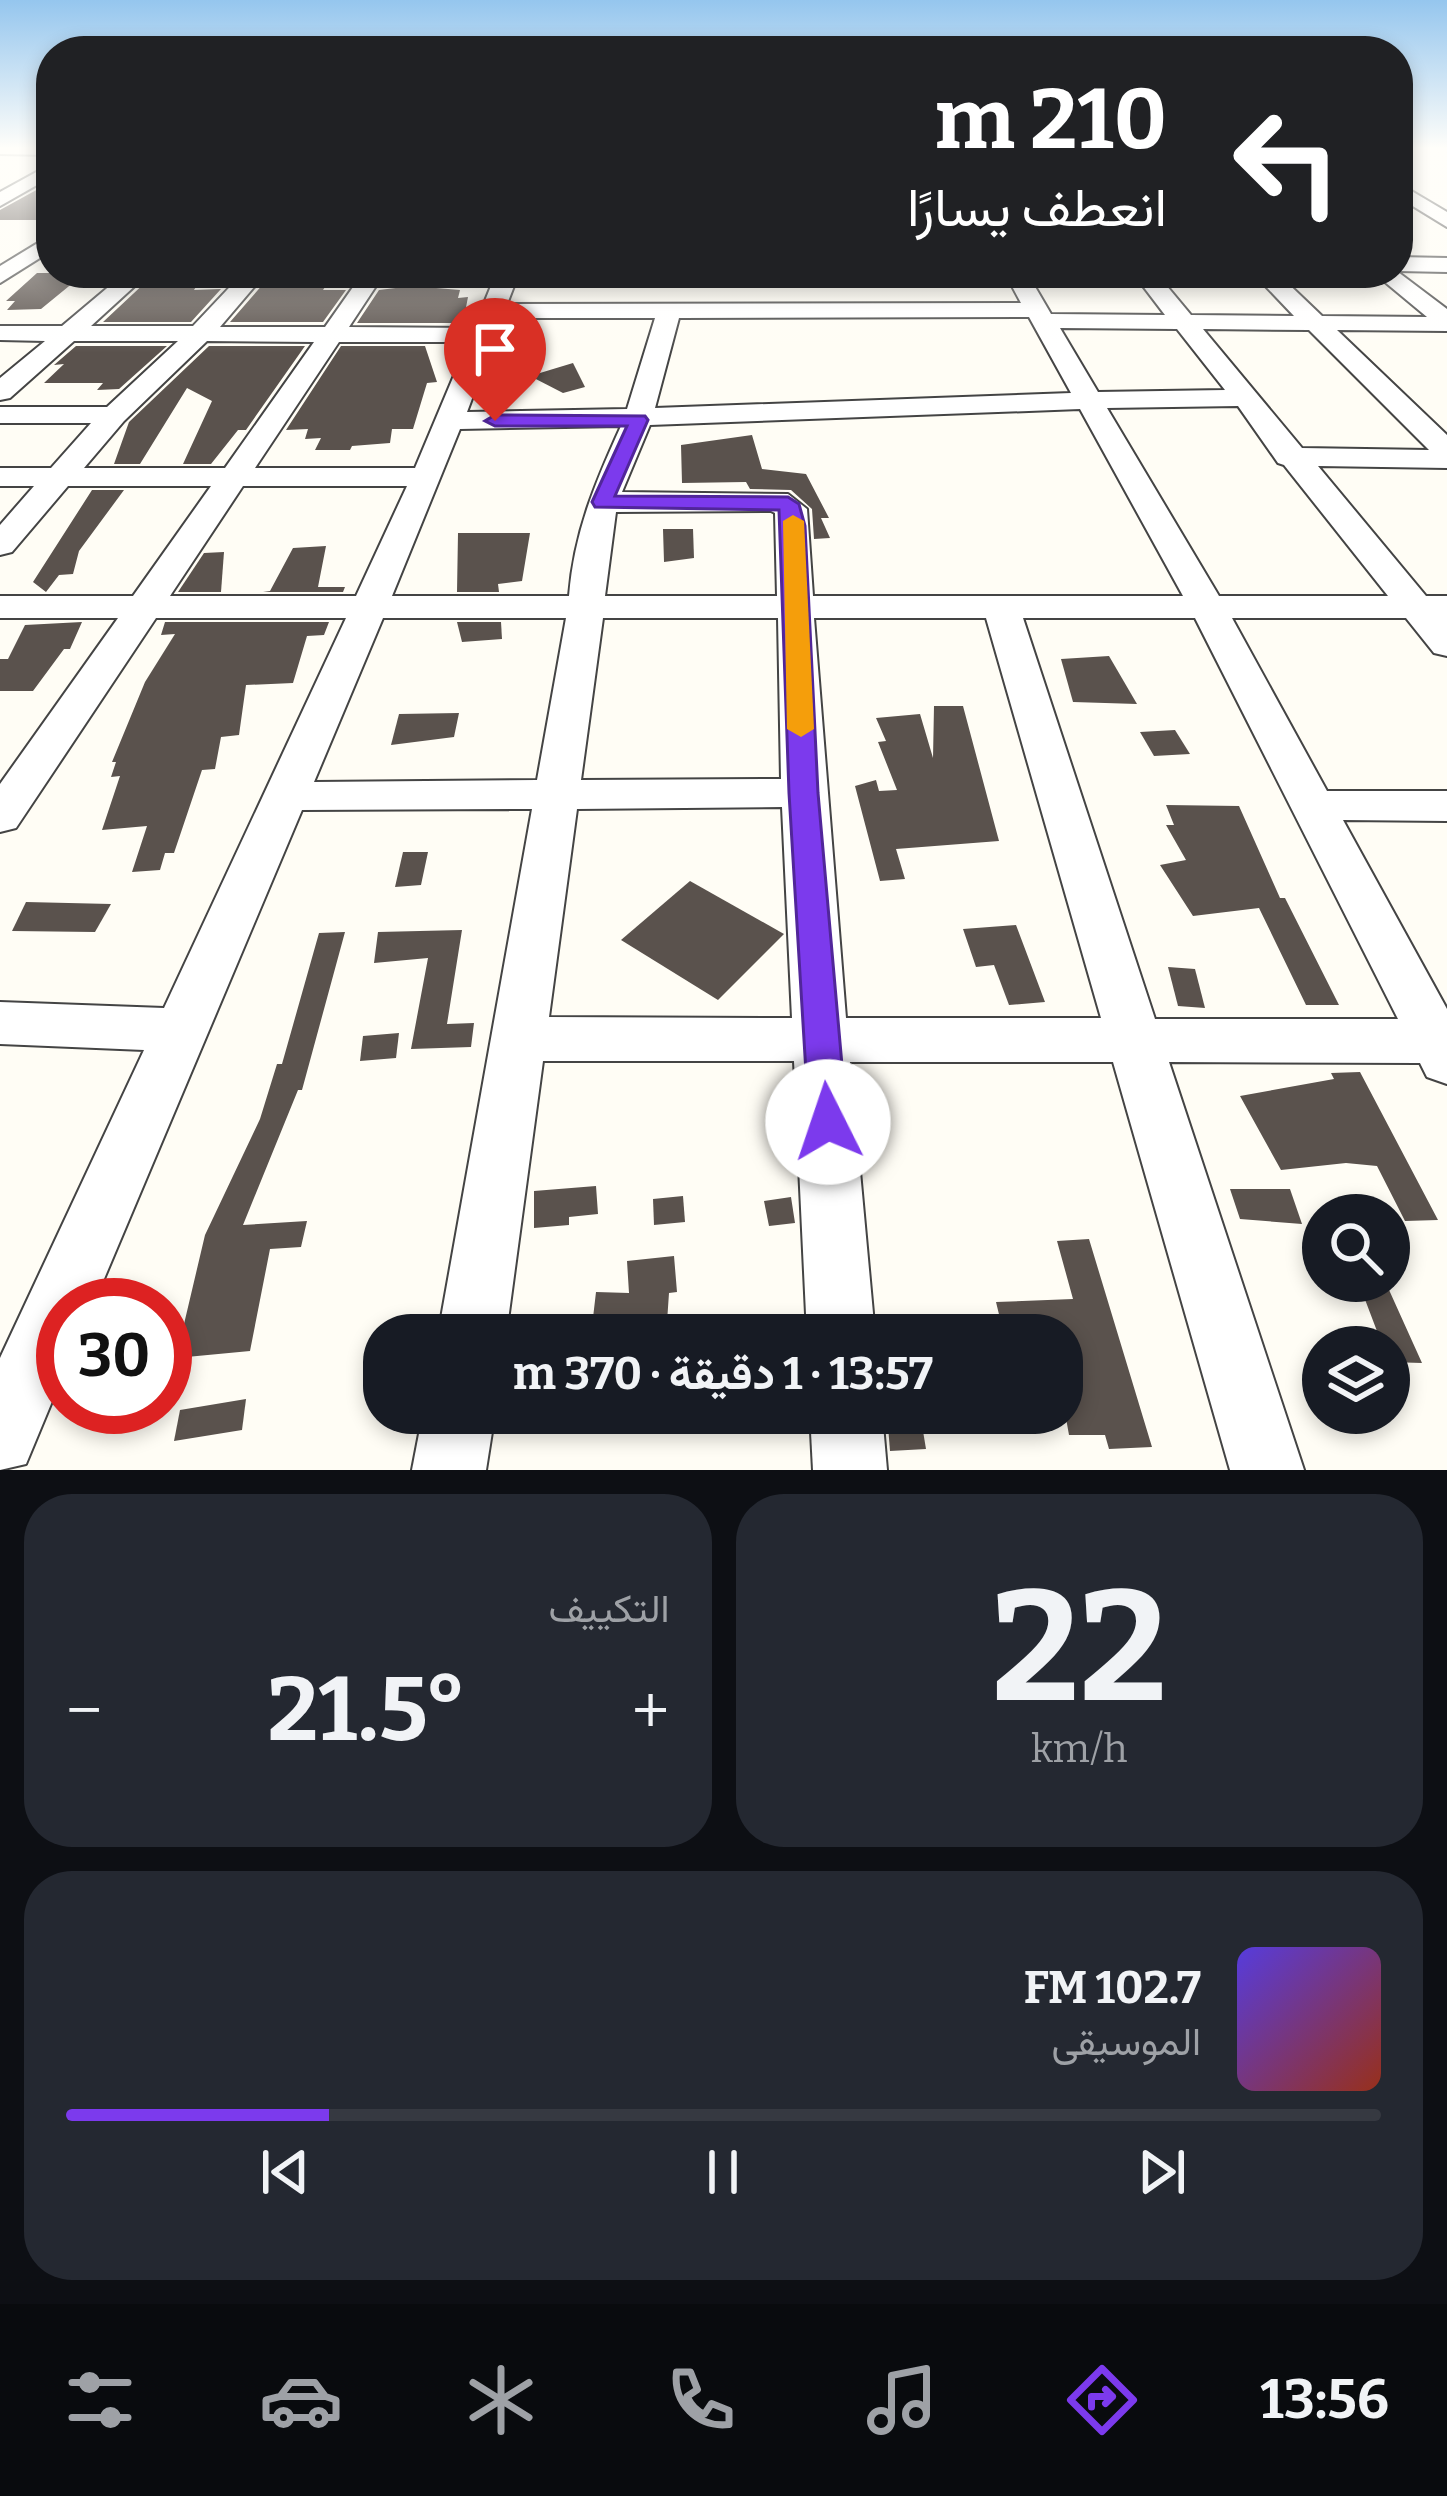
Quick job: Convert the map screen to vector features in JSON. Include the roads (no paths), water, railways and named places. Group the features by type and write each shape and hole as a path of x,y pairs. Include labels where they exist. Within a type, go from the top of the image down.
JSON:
{"street":[{"path":"17,240 36,241"},
{"path":"0,276 36,251"},
{"path":"1413,264 1447,265"},
{"path":"0,392 120,288"},
{"path":"0,545 115,415 241,288"},
{"path":"6,801 363,288"},
{"path":"448,288 497,298 669,311 1316,324 1447,322"},
{"path":"1026,288 1207,606 1441,1051"},
{"path":"1155,288 1289,457 1431,607 1447,645"},
{"path":"1279,288 1447,455"},
{"path":"1403,288 1447,322"},
{"path":"0,333 330,335 497,298"},
{"path":"0,1438 427,477 497,298"},
{"path":"476,1314 522,1039 586,609 589,558 602,502 638,420 669,311"},
{"path":"447,421 638,420 1090,398 1244,398"},
{"path":"0,415 115,415"},
{"path":"1289,457 1447,455"},
{"path":"0,477 427,477"},
{"path":"602,502 788,504 794,526 804,793 840,1314"},
{"path":"0,607 1431,607"},
{"path":"1001,607 1267,1470"},
{"path":"285,796 804,793"},
{"path":"1312,805 1447,806"},
{"path":"0,1023 183,1030"},
{"path":"522,1039 1134,1038 1441,1051"},
{"path":"449,1470 455,1434"},
{"path":"847,1434 850,1470"}]}
